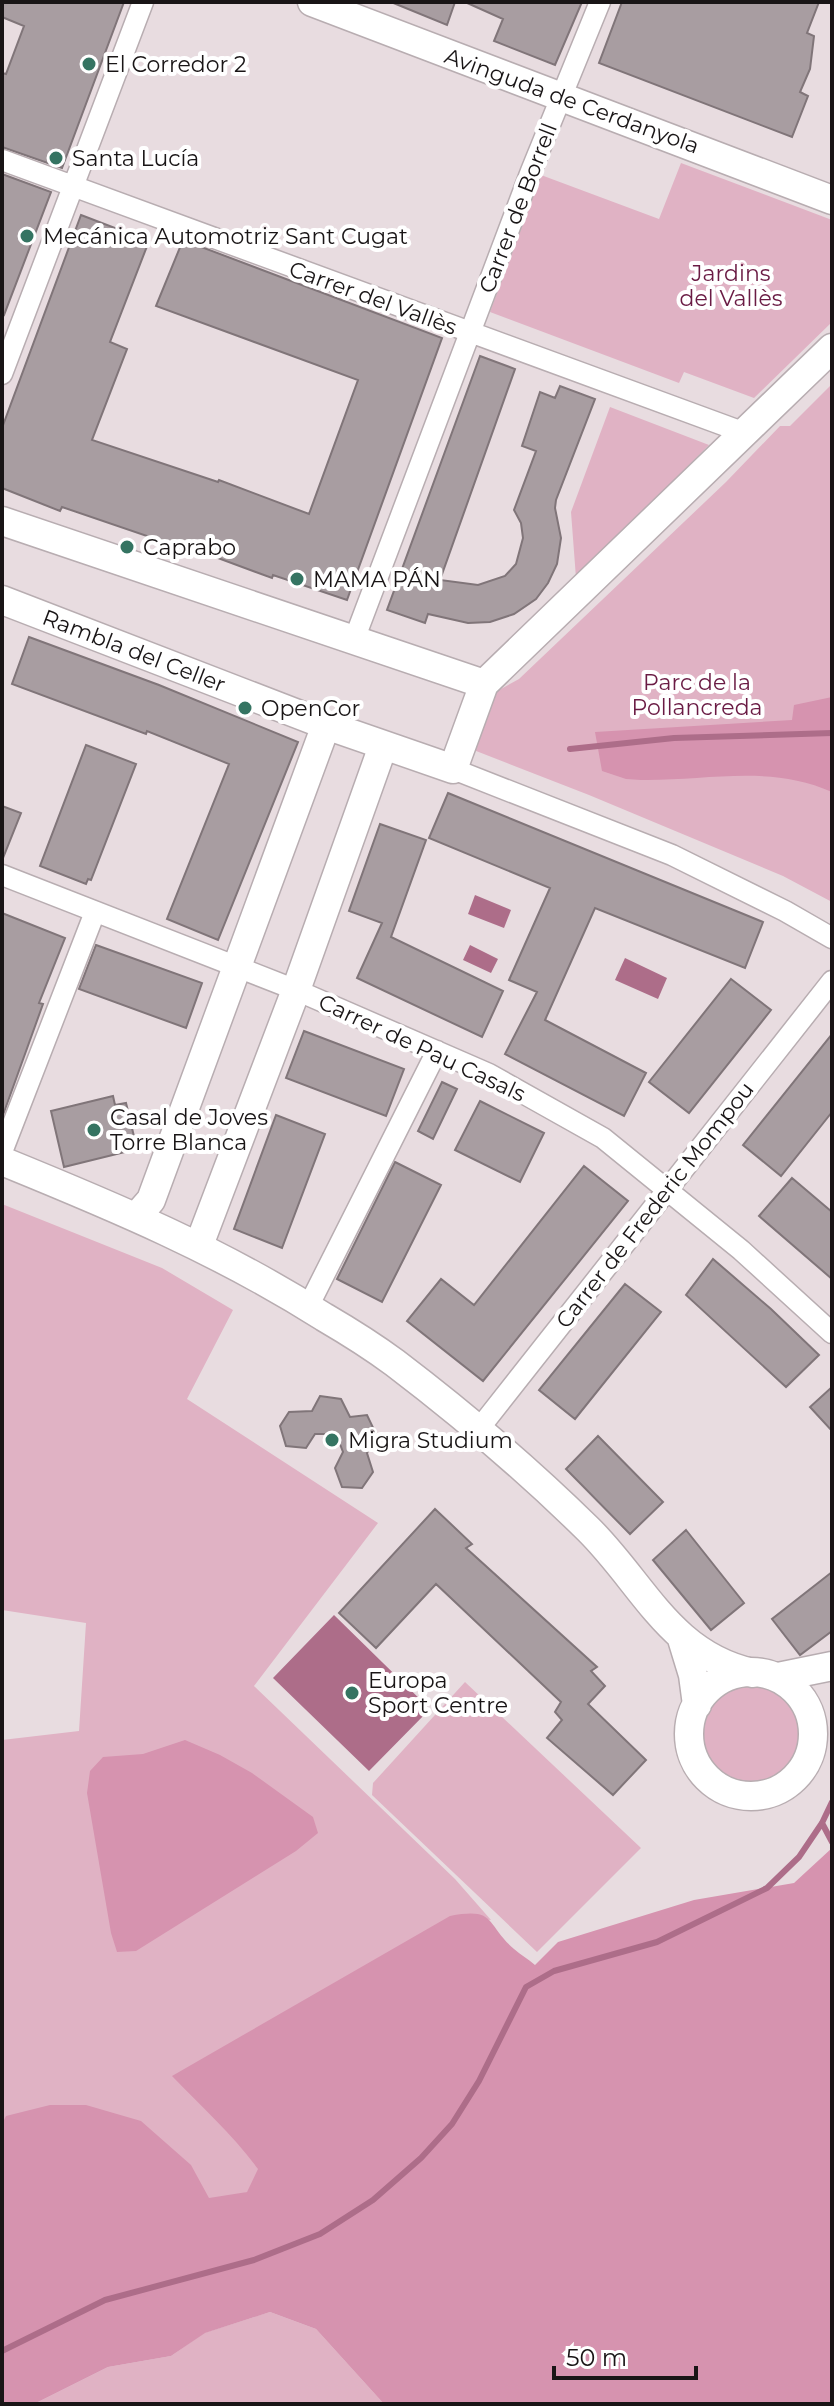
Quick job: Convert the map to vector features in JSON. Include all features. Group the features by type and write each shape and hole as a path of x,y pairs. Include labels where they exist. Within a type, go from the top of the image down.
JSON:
{"street":[{"path":"2,374 143,2"},
{"name":"Avinguda de Cerdanyola","path":"312,2 832,200"},
{"name":"Carrer de Borrell","path":"354,640 559,98 600,2"},
{"name":"Carrer del Vallès","path":"2,160 745,433"},
{"path":"832,348 484,684 453,769 672,855 832,938"},
{"path":"2,521 484,684"},
{"name":"Rambla del Celler","path":"2,600 326,725 453,769"},
{"path":"137,1216 151,1200 326,725"},
{"path":"199,1245 296,990 383,746"},
{"name":"Carrer de Pau Casals","path":"2,875 296,990 489,1074 603,1138 741,1250 832,1333"},
{"path":"2,1152 95,912"},
{"name":"Carrer de Frederic Mompou","path":"478,1430 832,981"},
{"path":"308,1307 437,1051"},
{"path":"2,1161 199,1245 308,1307 393,1362 478,1430 590,1531 682,1639 725,1665 766,1675 800,1694 809,1710 812,1725"},
{"path":"682,1639 693,1675 697,1705"},
{"path":"832,1666 724,1677 717,1682 697,1705 691,1720 692,1754 700,1769 711,1782 725,1791 742,1796 767,1793 790,1782 802,1769 809,1754 812,1725 832,1676"}],"green space":[{"name":"Jardins del Vallès","path":"681,163 832,220 832,322 754,398 684,372 679,383 490,312 541,175 659,219"},
{"name":"Parc de la Pollancreda","path":"832,384 832,902 783,876 471,749 492,694 519,679 726,482 780,426 790,426"},
{"path":"610,407 709,445 576,578 571,512"},
{"path":"2,1204 162,1268 233,1310 187,1399 378,1523 254,1686 455,1879 491,1920 466,1917 386,2142 2,2280 2,1740 79,1731 86,1623 2,1610"},
{"path":"465,1682 641,1848 537,1952 372,1795 373,1783"},
{"path":"750,1685 769,1689 786,1700 797,1717 801,1736 797,1755 786,1772 769,1783 750,1787 731,1783 714,1772 703,1755 699,1736 703,1717 714,1700 731,1689"},
{"path":"270,2312 316,2329 384,2404 34,2404 108,2367 171,2356 204,2333"}],"shaded area":[{"path":"832,697 832,792 785,778 738,776 641,780 602,771 595,732 792,720 794,705"},
{"path":"475,895 511,910 504,928 468,914"},
{"path":"470,945 498,959 491,973 463,960"},
{"path":"625,958 667,978 658,999 615,980"},
{"name":"Europa Sport Centre","path":"334,1615 430,1709 369,1771 273,1678"},
{"path":"185,1740 252,1773 313,1817 318,1833 296,1851 136,1951 117,1952 87,1793 90,1771 103,1757 143,1754"},
{"path":"832,1848 832,2404 384,2404 316,2329 270,2312 205,2333 171,2356 108,2367 34,2404 2,2404 2,2124 6,2116 50,2105 86,2105 141,2121 191,2165 209,2198 247,2192 258,2169 228,2133 172,2076 450,1916 483,1916 514,1949 535,1965 558,1942 694,1900 794,1883"}],"building":[{"path":"2,2 124,2 62,168 2,147 2,73 6,74 24,26 2,17"},
{"path":"391,2 455,2 447,25"},
{"path":"465,2 582,2 555,65 494,41 503,19"},
{"path":"622,2 819,2 807,33 814,36 810,69 800,92 808,96 792,137 599,63"},
{"path":"2,174 51,192 4,315 2,314"},
{"path":"81,215 149,241 110,342 127,349 92,440 219,480 309,514 358,380 156,306 183,240 442,338 347,600 62,507 60,511 2,488 2,428"},
{"path":"480,356 515,369 440,580 478,585 505,576 516,564 523,538 521,523 514,510 536,451 522,446 540,392 555,398 560,386 595,399 556,500 561,538 557,564 536,599 514,614 490,622 468,623 428,614 425,623 387,610"},
{"path":"29,637 159,685 298,742 218,940 167,919 229,764 147,731 146,734 12,684"},
{"path":"86,745 136,764 91,880 88,879 86,884 40,866"},
{"path":"448,793 763,922 745,968 595,908 545,1020 646,1073 624,1116 505,1054 537,992 509,980 550,888 429,838"},
{"path":"2,806 21,813 3,858 2,858"},
{"path":"380,824 426,840 391,937 503,991 482,1037 357,978 382,923 349,911"},
{"path":"2,913 65,938 39,1003 43,1004 3,1115"},
{"path":"96,945 202,983 186,1028 79,989"},
{"path":"731,979 771,1010 689,1113 649,1082"},
{"path":"304,1031 404,1069 386,1116 286,1078"},
{"path":"832,1034 832,1112 781,1176 743,1145"},
{"path":"442,1082 457,1089 433,1139 418,1131"},
{"name":"Casal de Joves Torre Blanca","path":"113,1096 115,1105 126,1103 137,1149 64,1167 51,1111"},
{"path":"480,1101 544,1133 520,1182 455,1150"},
{"path":"276,1115 325,1134 282,1248 234,1229"},
{"path":"395,1162 441,1185 382,1302 337,1279"},
{"path":"584,1166 628,1201 483,1381 407,1321 441,1279 474,1305"},
{"path":"792,1178 832,1212 832,1279 759,1216"},
{"path":"713,1259 819,1355 786,1387 686,1295"},
{"path":"625,1284 661,1312 575,1419 539,1390"},
{"path":"832,1387 832,1431 810,1407"},
{"path":"320,1396 341,1399 350,1417 367,1415 377,1436 367,1453 373,1472 362,1488 342,1487 335,1468 343,1452 336,1434 315,1434 306,1448 286,1446 280,1426 289,1412 312,1411"},
{"path":"598,1436 663,1502 630,1534 566,1469"},
{"path":"435,1509 472,1544 466,1548 597,1667 591,1671 605,1686 588,1704 646,1760 613,1795 547,1738 562,1720 555,1712 561,1702 436,1584 376,1648 339,1613"},
{"path":"686,1530 744,1603 711,1630 653,1560"},
{"path":"832,1572 832,1631 800,1655 772,1619"}],"waterway":[{"path":"570,749 674,738 832,733"},
{"path":"2,2351 105,2300 254,2260 320,2234 373,2200 421,2158 452,2124 479,2081 526,1987 554,1971 657,1942 767,1888 799,1857 832,1802"},
{"path":"822,1823 832,1842"}],"place":[{"name":"El Corredor 2","path":"89,64"},
{"name":"Santa Lucía","path":"56,158"},
{"name":"Mecánica Automotriz Sant Cugat","path":"27,236"},
{"name":"Caprabo","path":"127,547"},
{"name":"MAMA PÁN","path":"297,579"},
{"name":"OpenCor","path":"245,708"},
{"name":"Casal de Joves Torre Blanca","path":"94,1130"},
{"name":"Migra Studium","path":"332,1440"},
{"name":"Europa Sport Centre","path":"352,1693"}]}
